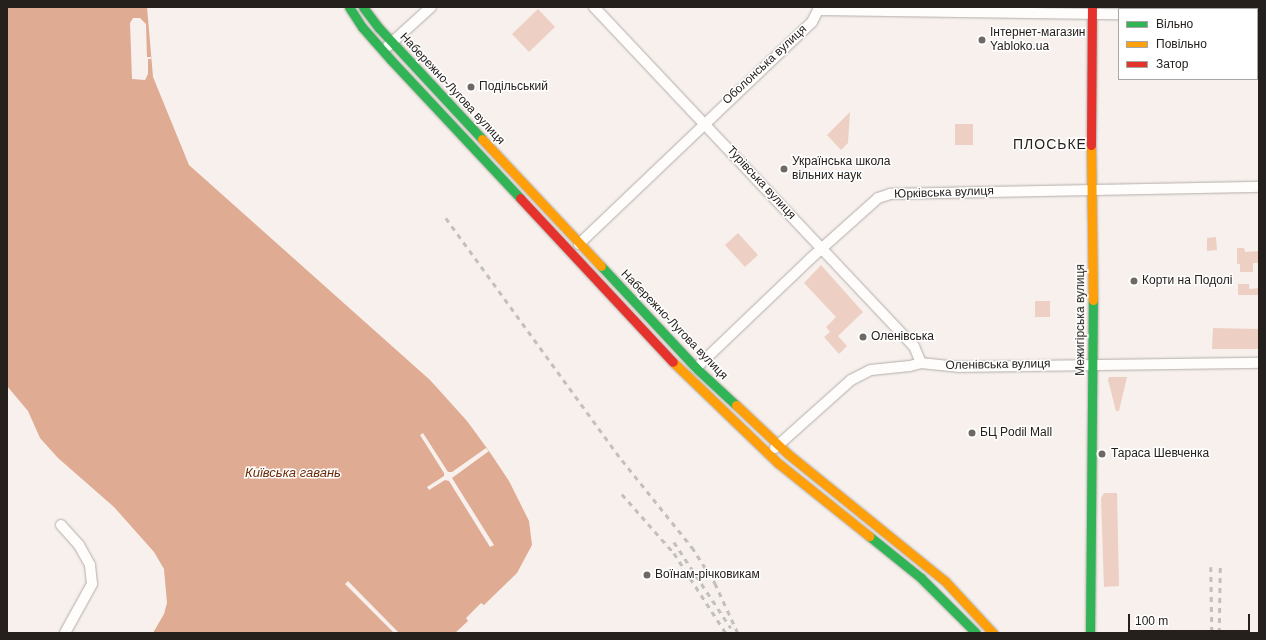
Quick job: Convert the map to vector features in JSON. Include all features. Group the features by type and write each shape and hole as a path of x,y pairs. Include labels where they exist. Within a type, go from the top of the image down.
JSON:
{"main road":[{"name":"Набережно-Лугова вулиця","path":"349,7 362,26 383,51 660,348 715,404 768,454 921,578 976,633"},
{"name":"Набережно-Лугова вулиця","path":"363,7 392,42 696,368 778,445 945,581 993,633"},
{"name":"Межигірська вулиця","path":"1090,633 1093,365 1092,10"}],"street":[{"path":"383,51 430,7"},
{"name":"Турівська вулиця","path":"594,7 914,346 921,362"},
{"name":"Оболонська вулиця","path":"579,244 812,22 818,9 1092,10 1118,14"},
{"name":"Юрківська вулиця","path":"696,368 873,201 890,194 1259,186"},
{"name":"Оленівська вулиця","path":"768,454 858,375 871,370 910,366 921,362 958,366 1259,363"},
{"path":"61,526 79,546 90,565 92,584 65,633"}],"shaded area":[{"path":"538,9 555,27 529,52 512,34"},
{"path":"850,112 848,143 841,150 827,135"},
{"path":"955,124 973,124 973,145 955,145"},
{"path":"738,233 758,255 745,267 725,245"},
{"path":"1216,237 1217,250 1207,251 1207,238"},
{"path":"1258,247 1259,263 1253,263 1253,272 1240,272 1240,264 1237,264 1237,248 1244,248 1245,252 1258,251"},
{"path":"821,265 863,312 838,336 847,346 839,354 824,337 830,332 826,327 836,317 804,283"},
{"path":"1238,284 1249,284 1249,289 1259,288 1259,295 1238,295"},
{"path":"1035,301 1050,301 1050,317 1035,317"},
{"path":"1213,328 1259,329 1259,349 1212,349"},
{"path":"1109,377 1127,377 1119,411 1116,411 1108,380"},
{"path":"1104,493 1117,493 1119,586 1104,587 1101,498"}],"water":[{"name":"Київська гавань","path":"7,7 147,7 153,77 189,165 430,380 467,421 489,451 509,481 529,521 532,545 517,573 484,605 481,603 466,618 468,621 455,633 153,633 164,614 167,603 164,569 154,552 114,507 58,458 40,438 28,411 7,386"}],"pier":[{"path":"133,18 140,18 146,24 147,57 151,57 151,59 148,59 148,74 145,80 132,79 130,23"},
{"path":"423,433 448,472 452,472 486,448 489,451 452,478 494,545 490,547 449,481 445,480 429,490 427,487 444,476 444,473 420,435"},
{"path":"348,581 399,633 394,633 345,584"}],"railway":[{"path":"446,218 622,460 692,547 715,583 738,633"},
{"path":"622,494 674,553 726,633"},
{"path":"674,542 731,628"},
{"path":"1211,567 1212,633"},
{"path":"1219,633 1220,567"}],"traffic: fast":[{"path":"349,7 362,27 391,60 520,198"},
{"path":"363,7 379,28 482,139"},
{"path":"601,266 696,368 736,405"},
{"path":"1090,633 1093,300"},
{"path":"869,536 921,578 976,633"}],"traffic: slow":[{"path":"482,139 601,266"},
{"path":"1091,145 1093,300"},
{"path":"673,362 778,463 869,536"},
{"path":"736,405 788,454 945,581 993,633"}],"traffic: jam":[{"path":"1091,145 1092,7"},
{"path":"520,198 673,362"}],"place":[{"name":"Інтернет-магазин Yabloko.ua","path":"982,40"},
{"name":"Подільський","path":"471,87"},
{"name":"Українська школа вільних наук","path":"784,169"},
{"name":"Корти на Подолі","path":"1134,281"},
{"name":"Оленівська","path":"863,337"},
{"name":"БЦ Podil Mall","path":"972,433"},
{"name":"Тараса Шевченка","path":"1102,454"},
{"name":"Воїнам-річковикам","path":"647,575"}],"district":[{"name":"ПЛОСЬКЕ","path":"1050,144"}]}
